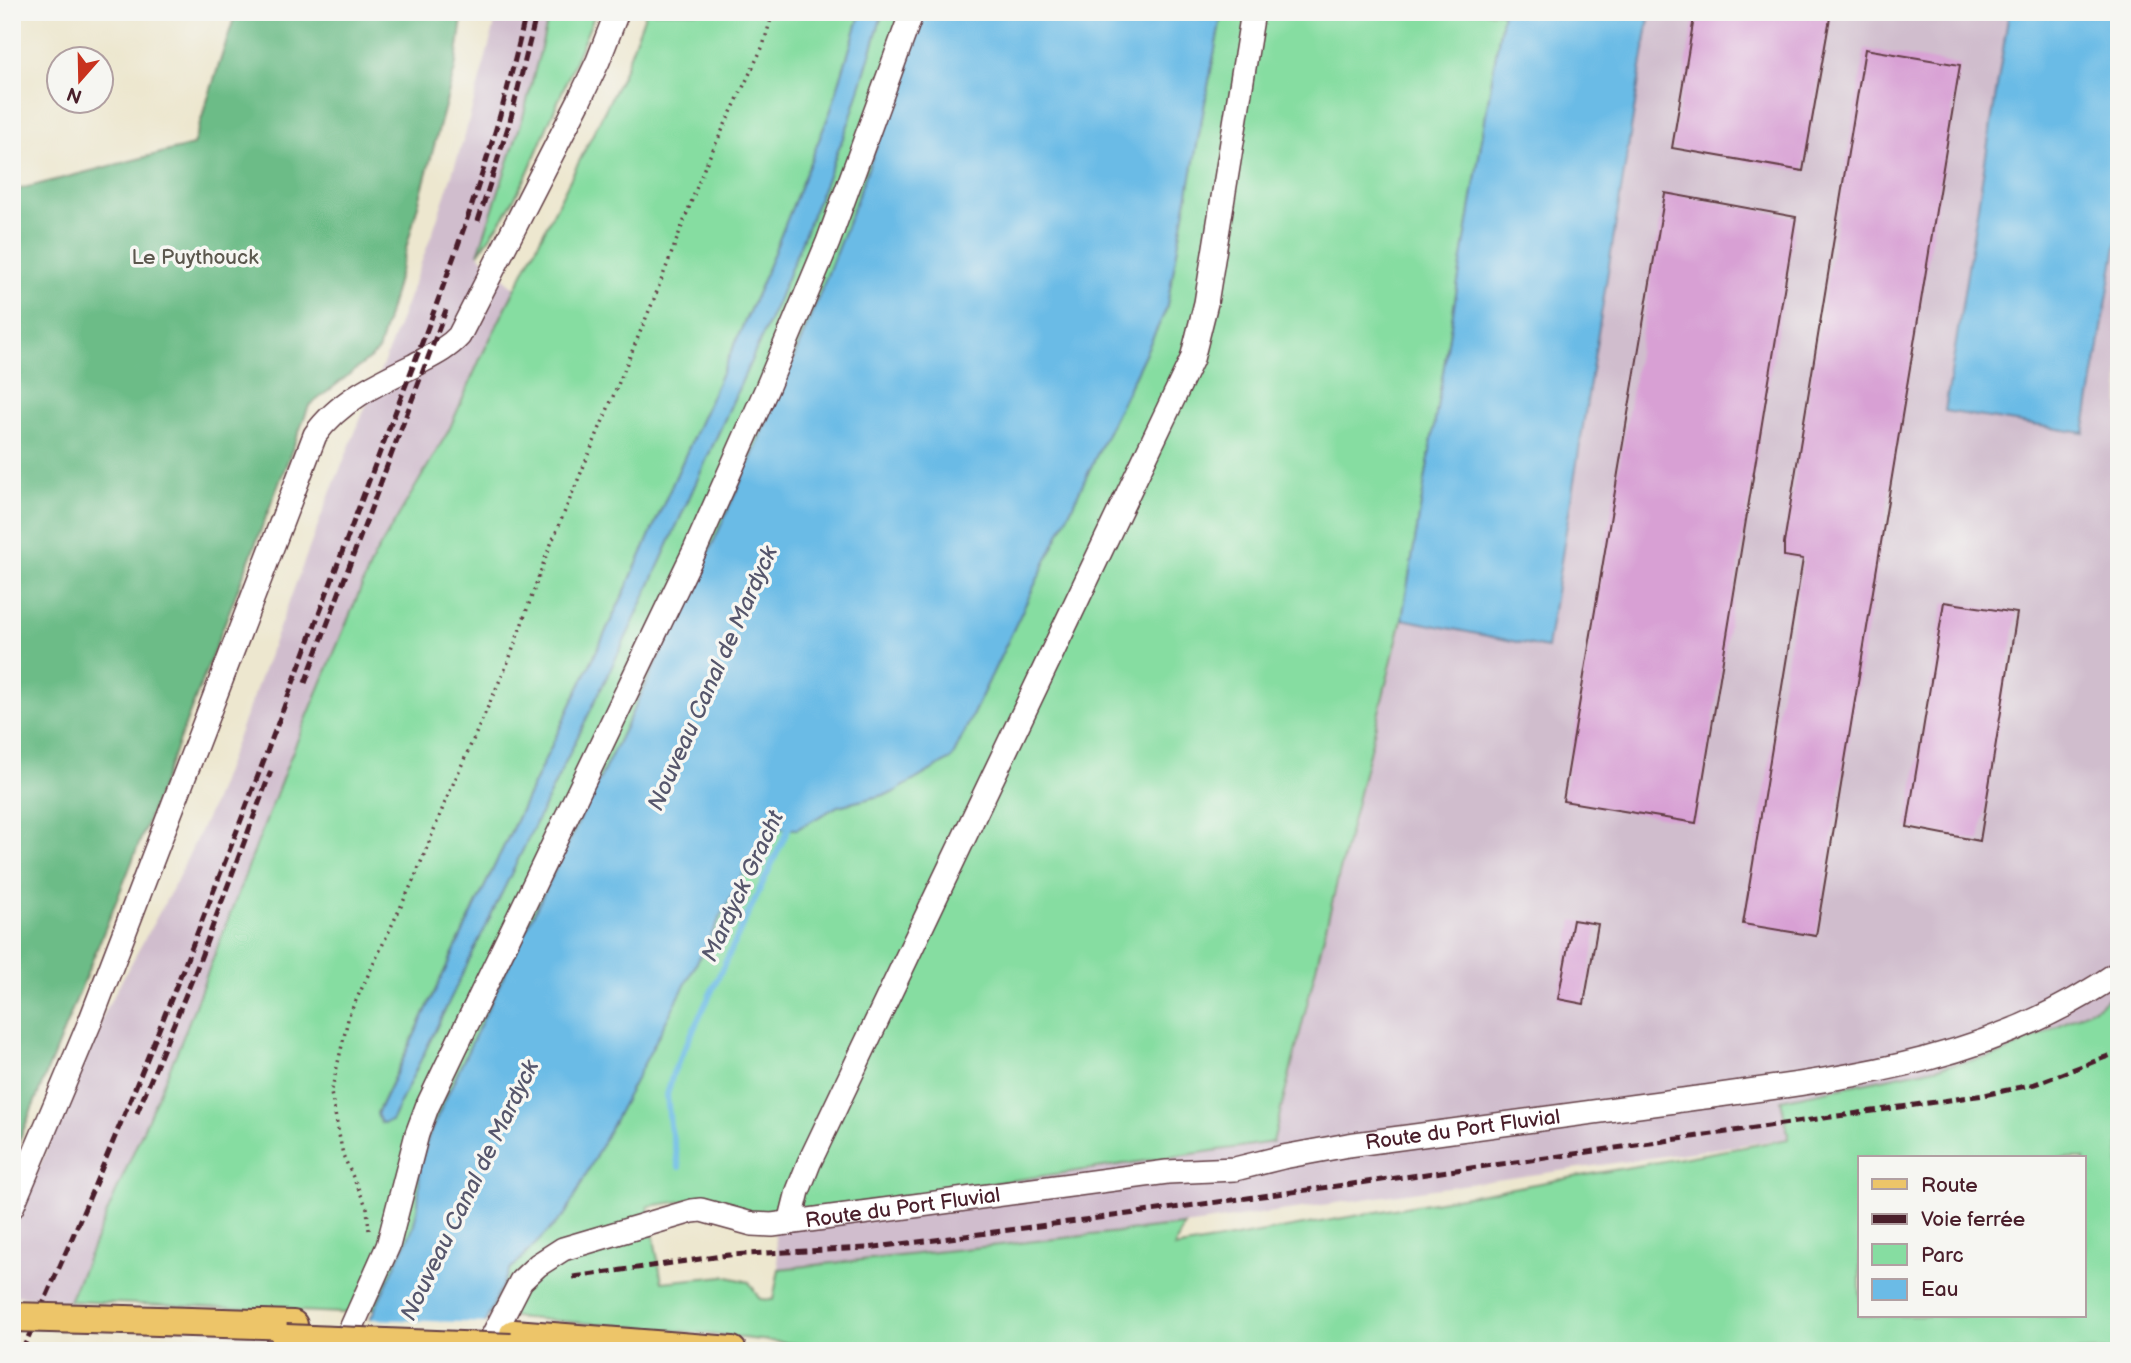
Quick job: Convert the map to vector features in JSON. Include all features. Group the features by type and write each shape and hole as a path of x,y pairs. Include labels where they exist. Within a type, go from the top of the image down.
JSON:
{"main road":[{"path":"12,1317 117,1335"},
{"path":"12,1331 117,1335 289,1332 504,1345 732,1351"},
{"path":"504,1345 540,1351"}],"street":[{"path":"12,1207 90,1022 309,446 321,425 346,403 443,350 459,336 579,102 617,12"},
{"path":"341,1351 388,1246 417,1134 427,1107 695,550 767,388 828,242 912,12"},
{"path":"790,1223 798,1191 815,1151 1192,359 1206,303 1253,12"},
{"name":"Route du Port Fluvial","path":"504,1345 521,1281 538,1265 563,1249 692,1211 709,1212 763,1226 790,1223 1167,1172 1235,1169 1313,1151 1786,1086 1933,1059 2004,1035 2068,1004 2119,972"}],"path":[{"path":"370,1231 367,1208 343,1155 331,1093 349,1015 415,877 446,800 509,660 546,556 654,299 705,166 763,46 774,12"},
{"path":"12,1348 117,1335"}],"shaded area":[{"path":"498,12 550,12 523,117 478,254 515,288 449,430 374,557 290,758 181,1042 69,1301 12,1295 12,1231 106,1009 175,884 211,808 434,228 465,135"},
{"path":"1650,12 2009,12 1945,410 2083,433 2119,229 2119,990 2098,1006 2002,1054 1781,1100 1789,1138 1184,1225 779,1269 772,1216 1273,1142 1402,619 1547,647"}],"green space":[{"name":"Le Puythouck","path":"236,12 463,12 455,69 378,352 309,406 126,877 12,1158 12,191 193,145"},
{"path":"550,12 596,12 525,179 505,215 478,254 523,117"},
{"path":"646,12 861,12 831,110 761,285 625,591 377,1113 381,1123 391,1121 630,629 777,303 850,120 883,12 924,12 823,287 767,422 673,629 429,1135 416,1217 404,1252 376,1308 343,1313 69,1301 181,1042 290,758 374,557 449,430 480,359 622,76"},
{"path":"1222,12 1503,12 1402,619 1273,1142 772,1216 756,1217 699,1199 648,1206 662,1282 724,1276 749,1282 760,1299 773,1300 779,1269 1184,1225 1174,1248 1789,1139 1781,1100 2002,1054 2098,1006 2119,990 2119,1351 860,1351 670,1330 488,1315 509,1271 566,1213 767,827 797,829 838,806 892,793 952,758 1166,310"}],"water":[{"path":"861,12 883,12 850,120 777,303 630,629 391,1121 381,1123 377,1114 625,591 761,285 831,110"},
{"name":"Nouveau Canal de Mardyck","path":"924,12 1222,12 1166,310 952,758 892,793 838,806 797,829 767,828 566,1213 509,1271 472,1351 355,1351 413,1228 418,1206 420,1166 429,1135 673,629 767,422 823,287"},
{"path":"1503,12 1650,12 1547,648 1402,619"},
{"path":"2009,12 2119,12 2119,229 2084,433 1945,411"}],"pier":[{"path":"367,1319 488,1323 476,1351 351,1351"}],"building":[{"path":"1695,12 1831,12 1803,171 1672,148"},
{"path":"1865,49 1960,65 1816,936 1743,924 1803,559 1784,556 1784,543"},
{"path":"1665,193 1796,217 1696,823 1563,801"},
{"path":"1944,602 2017,613 1980,841 1907,827"},
{"path":"1573,920 1598,924 1584,1004 1558,999"}],"waterway":[{"name":"Mardyck Gracht","path":"679,1167 667,1095 673,1073 791,823"}],"railway":[{"path":"22,1351 111,1146 195,940 425,334 492,143 526,12"},
{"path":"478,221 510,121 537,12"},
{"path":"305,683 446,310"},
{"path":"137,1113 196,970 271,771"},
{"path":"573,1277 729,1255 867,1248 935,1240 1553,1157 1984,1095 2035,1084 2119,1052"}]}
